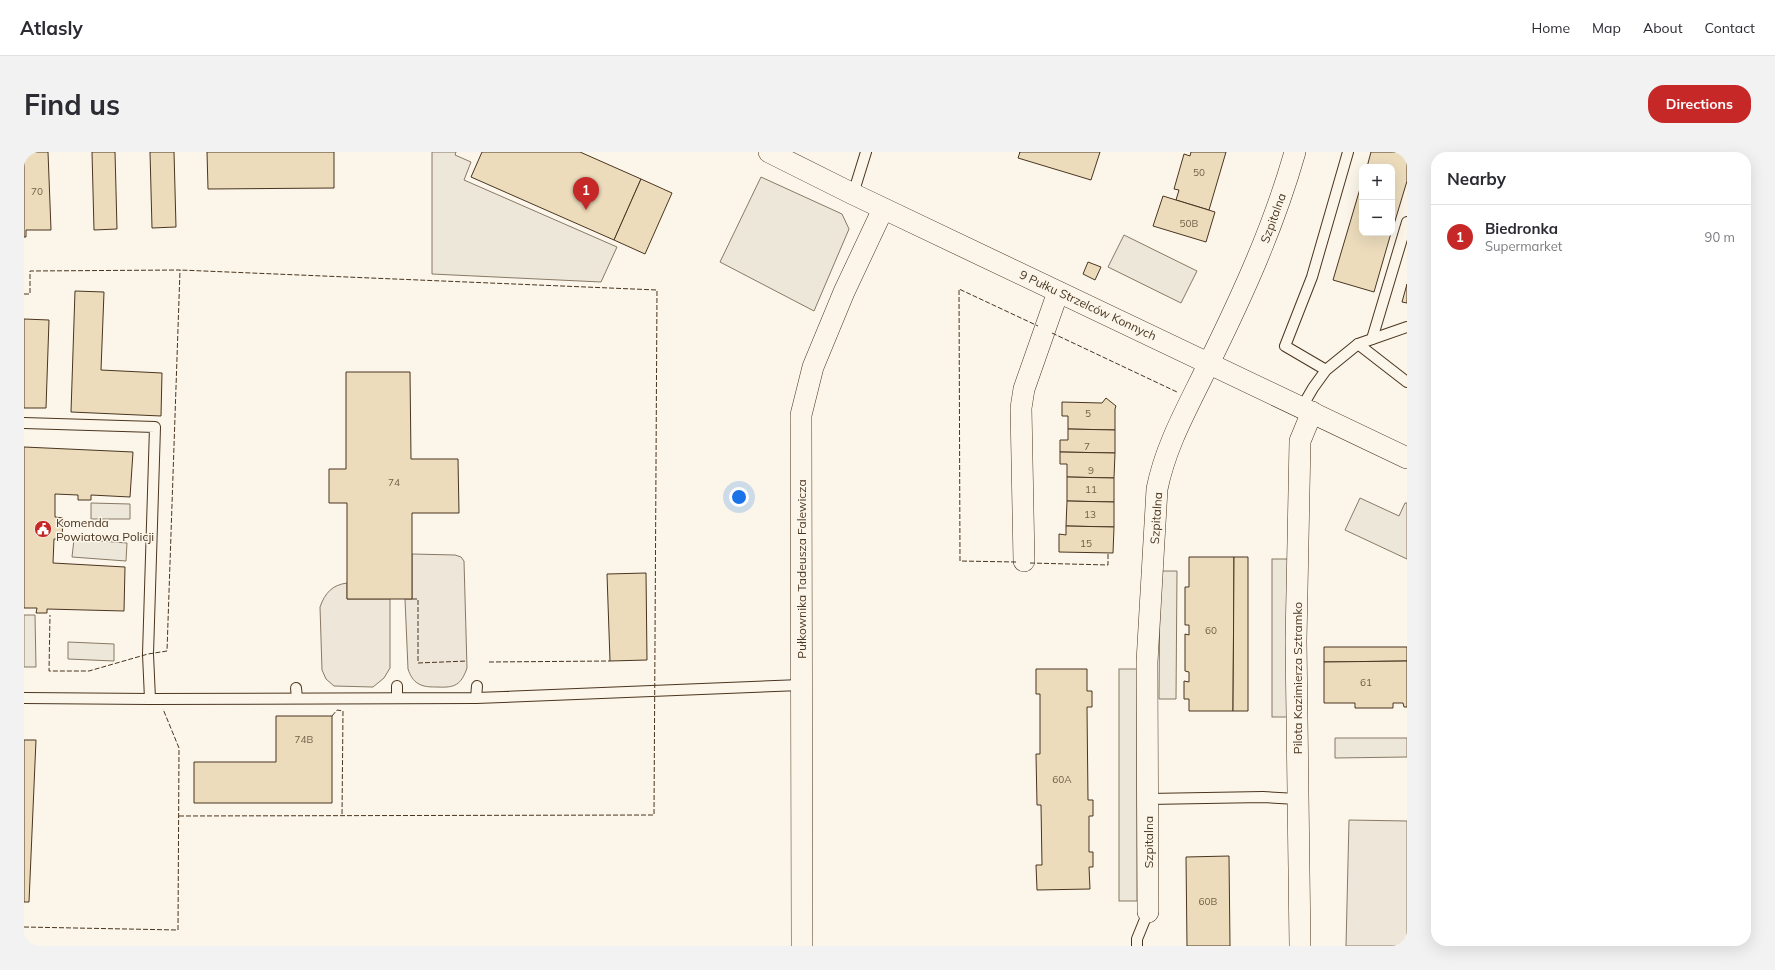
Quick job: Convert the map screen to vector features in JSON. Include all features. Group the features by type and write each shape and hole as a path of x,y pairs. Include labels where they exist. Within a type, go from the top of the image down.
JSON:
{"street":[{"name":"9 Pułku Strzelców Konnych","path":"769,152 883,209 1407,458"},
{"name":"Szpitalna","path":"1148,912 1147,662 1157,490 1160,474 1172,439 1256,265 1276,212 1295,152"},
{"name":"Pułkownika Tadeusza Falewicza","path":"802,946 801,416 813,367 844,292 883,209"},
{"path":"1024,561 1021,408 1029,373 1058,292"},
{"name":"Pilota Kazimierza Sztramko","path":"1300,946 1296,641 1300,441 1307,410"}],"lane":[{"path":"853,194 866,152"},
{"path":"1326,370 1285,346 1312,277 1348,152"},
{"path":"1372,339 1407,222"},
{"path":"1307,410 1313,388 1326,370 1358,344 1407,327"},
{"path":"1358,344 1407,382"},
{"path":"24,423 155,427 148,654 150,700"},
{"path":"24,698 150,700 296,693 476,698 801,684"},
{"path":"397,686 397,697"},
{"path":"476,698 477,686"},
{"path":"1148,799 1263,797 1297,799"},
{"path":"1138,946 1138,939 1148,912"}],"shaded area":[{"path":"432,152 456,152 455,155 471,162 464,180 617,247 601,282 432,274"},
{"path":"761,177 842,214 849,229 814,311 720,262"},
{"path":"1124,235 1197,271 1181,303 1108,267"},
{"path":"1360,498 1399,516 1405,503 1407,503 1407,559 1345,530"},
{"path":"91,503 130,504 130,519 91,519"},
{"path":"74,539 127,543 126,561 72,557"},
{"path":"412,554 455,555 461,557 464,561 467,668 460,682 453,686 432,687 421,685 413,680 408,669 405,599 412,599"},
{"path":"1272,559 1288,559 1288,717 1272,717"},
{"path":"1160,571 1177,571 1176,699 1159,699"},
{"path":"347,583 347,599 390,599 390,668 384,678 373,687 334,686 326,679 322,670 320,607 330,590"},
{"path":"24,615 35,615 36,667 24,667"},
{"path":"68,642 114,644 114,661 68,659"},
{"path":"1119,669 1137,669 1137,901 1119,901"},
{"path":"1335,738 1407,738 1407,757 1335,758"},
{"path":"1349,820 1407,821 1407,946 1346,946"}],"building":[{"path":"24,152 48,152 51,230 26,230 26,237 24,237"},
{"path":"92,152 115,152 117,229 94,230"},
{"path":"150,152 174,152 176,227 152,228"},
{"path":"207,152 334,152 334,188 208,189"},
{"path":"482,152 580,152 641,179 614,240 471,177"},
{"path":"1020,152 1100,152 1091,180 1018,158"},
{"path":"1191,152 1226,152 1209,210 1176,200 1179,190 1174,189 1184,154 1190,156"},
{"path":"1371,152 1407,152 1407,181 1395,221 1395,164 1368,164"},
{"path":"641,179 672,193 645,254 614,240"},
{"path":"1359,192 1359,236 1390,236 1374,292 1333,280"},
{"path":"1163,196 1215,212 1206,242 1153,226"},
{"path":"1088,262 1101,267 1095,280 1083,274"},
{"path":"1407,284 1407,303 1402,302"},
{"path":"75,291 104,292 101,370 162,373 161,416 71,412"},
{"path":"24,319 49,320 46,408 24,408"},
{"path":"346,372 410,372 411,459 458,459 459,513 412,513 412,599 347,599 347,503 329,503 329,469 346,469"},
{"path":"1106,398 1116,406 1115,430 1068,429 1068,416 1062,416 1062,402 1102,403"},
{"path":"1068,429 1115,430 1115,453 1060,452 1060,440 1068,440"},
{"name":"Komenda Powiatowa Policji","path":"24,447 133,452 130,497 91,495 91,500 78,500 78,495 55,494 55,517 63,518 62,539 54,539 53,563 125,567 124,611 47,609 47,613 36,613 37,608 24,608"},
{"path":"1060,452 1115,453 1114,478 1067,477 1067,464 1060,464"},
{"path":"1067,477 1114,478 1114,502 1067,501"},
{"path":"1067,501 1114,502 1114,527 1066,526"},
{"path":"1066,526 1114,527 1113,553 1059,552 1059,534 1066,535"},
{"path":"1189,557 1234,557 1233,711 1189,711 1189,699 1184,699 1184,681 1189,682 1189,672 1185,671 1185,634 1189,635 1189,625 1185,625 1185,587 1189,587"},
{"path":"1234,557 1248,557 1248,711 1233,711"},
{"path":"646,573 647,660 610,661 607,574"},
{"path":"1324,647 1407,647 1407,661 1324,662"},
{"path":"1407,661 1407,707 1404,707 1403,703 1393,703 1393,708 1355,708 1355,703 1324,703 1324,662"},
{"path":"1036,669 1087,669 1087,691 1092,691 1092,707 1087,707 1088,800 1093,800 1093,816 1089,816 1089,852 1093,852 1093,867 1089,867 1090,889 1037,890 1036,865 1042,865 1041,805 1037,805 1036,754 1040,754 1040,694 1036,694"},
{"path":"276,716 332,716 332,803 194,803 194,762 276,762"},
{"path":"24,740 36,740 29,902 24,902"},
{"path":"1229,856 1230,946 1187,946 1186,857"}],"fence":[{"path":"24,294 30,294 30,271 180,270 167,651 148,654 89,671 49,671 50,615"},
{"path":"179,816 654,815 657,290 180,270"},
{"path":"1016,562 960,561 959,289 1038,326"},
{"path":"1052,333 1177,392"},
{"path":"1030,563 1108,565 1108,553"},
{"path":"412,599 418,599 418,663 467,661"},
{"path":"489,662 610,661"},
{"path":"24,927 178,930 179,748 163,709"},
{"path":"332,716 337,710 343,711 342,816"}],"place":[{"name":"Biedronka","path":"586,210"},
{"name":"Komenda Powiatowa Policji","path":"43,529"}]}
